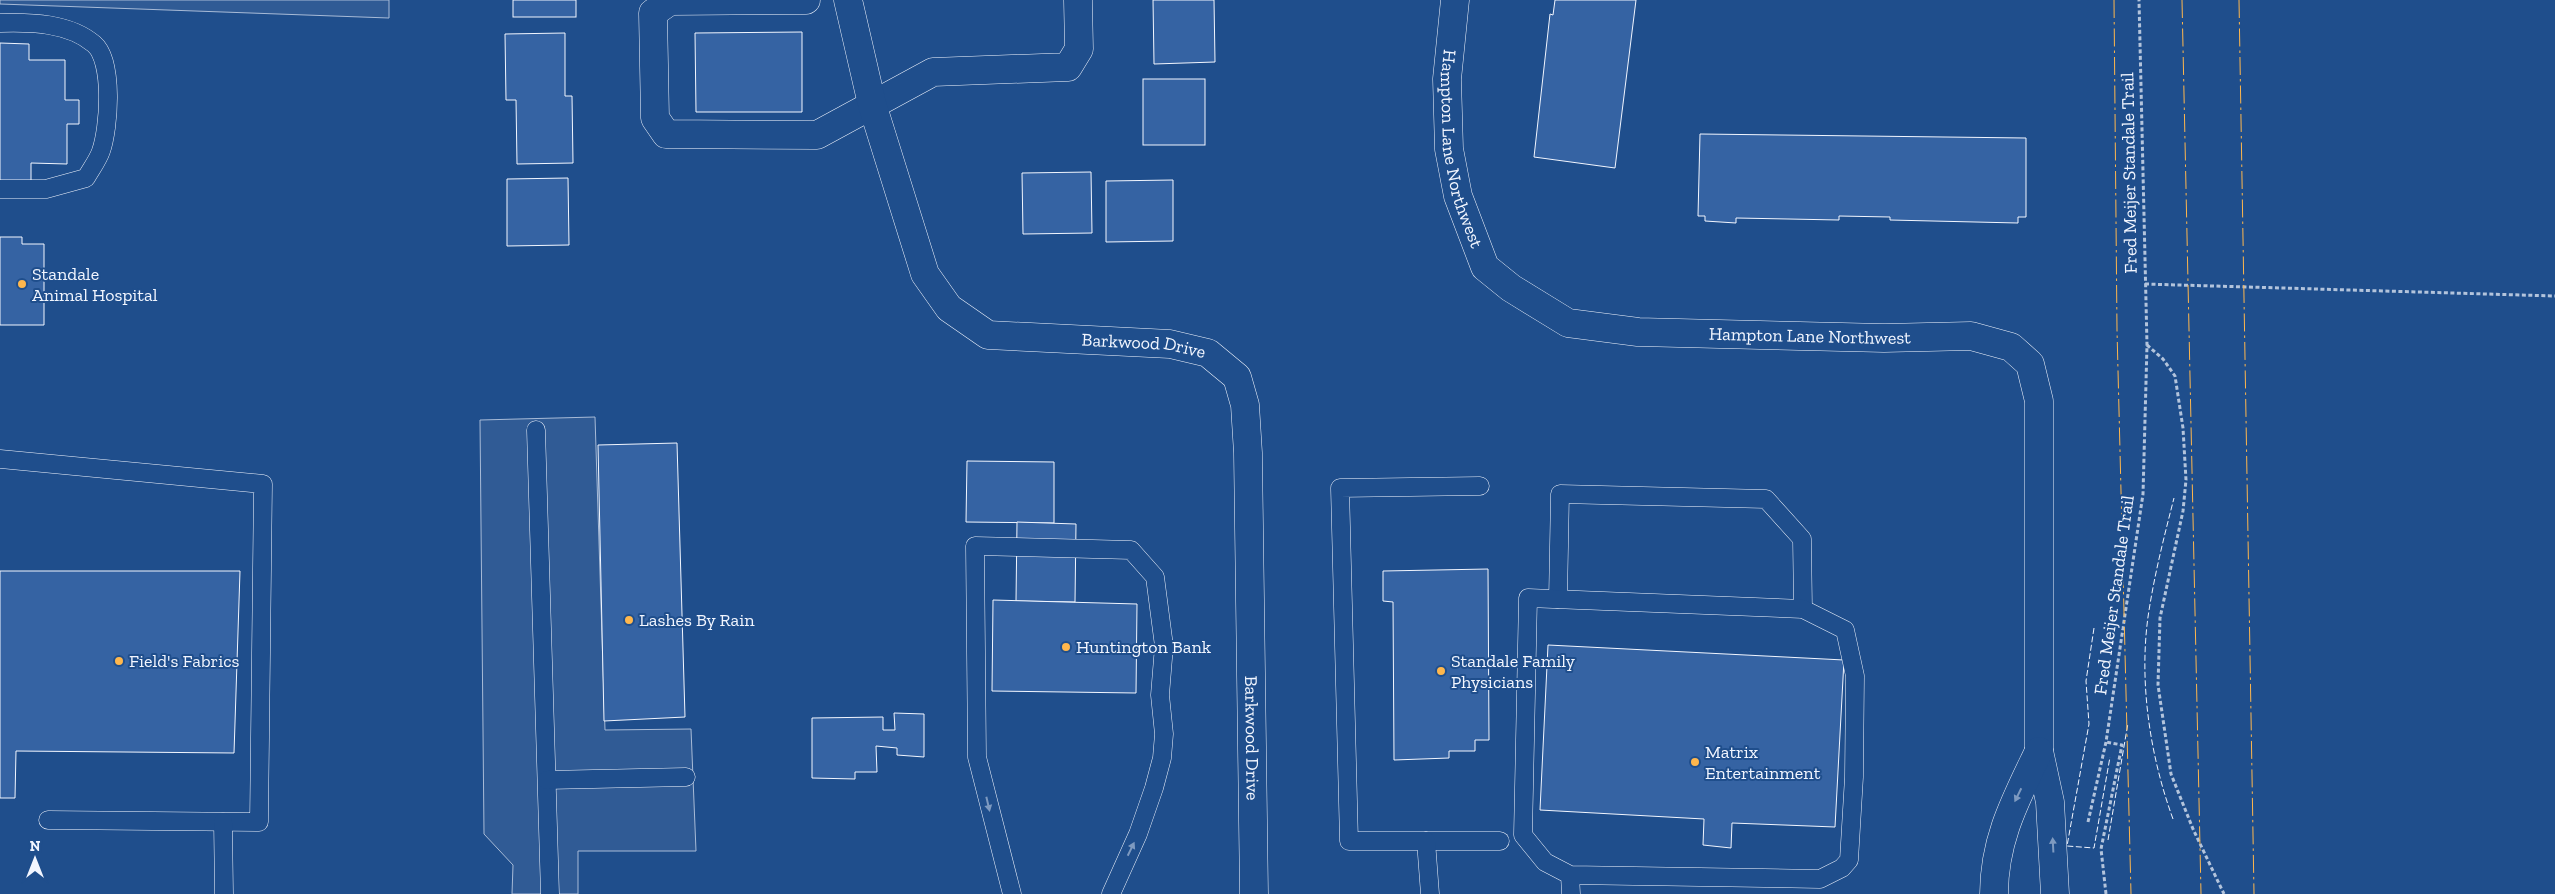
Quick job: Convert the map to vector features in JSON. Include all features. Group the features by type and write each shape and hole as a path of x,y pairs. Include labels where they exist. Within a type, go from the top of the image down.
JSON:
{"street":[{"path":"806,0 670,1 653,13 655,118 666,134 817,136 933,72 1068,67 1079,49 1078,0"},
{"name":"Barkwood Drive","path":"848,0 872,104 925,274 949,308 988,335 1180,346 1208,353 1237,378 1245,404 1248,453 1254,894"},
{"name":"Hampton Lane Northwest","path":"1455,0 1447,79 1449,149 1458,196 1485,267 1511,288 1568,323 1638,332 1884,338 1971,336 2011,347 2030,364 2039,401 2039,751 2050,802 2055,894"},
{"name":"Hampton Lane Northwest","path":"1994,894 1994,873 2008,814 2039,751"}],"lane":[{"path":"0,23 26,22 70,29 96,45 105,62 108,104 101,151 86,178 46,189 0,189"},
{"path":"536,430 550,894"},
{"path":"0,459 263,484 259,822 48,820"},
{"path":"1480,486 1340,488 1349,841 1500,841"},
{"path":"1558,599 1560,494 1766,499 1802,539 1803,609"},
{"path":"1012,894 977,757 975,546 1131,550 1155,577 1164,646 1160,695 1164,734 1162,758 1138,834 1111,894"},
{"path":"1528,598 1558,599 1803,609 1845,630 1855,676 1854,777 1849,860 1842,868 1820,879 1570,875 1545,862 1523,835 1528,598"},
{"path":"547,780 686,777"},
{"path":"223,822 224,894"},
{"path":"1426,841 1430,894"},
{"path":"1570,875 1571,894"}],"path":[{"name":"Fred Meijer Standale Trail","path":"2086,831 2106,742 2143,494 2147,344 2139,0"},
{"path":"2145,284 2555,296"},
{"path":"2147,344 2163,359 2175,376 2184,428 2186,480 2183,511 2160,618 2158,686 2171,774 2193,828 2224,894"},
{"path":"2106,742 2122,746 2101,849 2106,894"}],"shaded area":[{"path":"0,0 389,0 389,18 0,4"},
{"path":"595,417 605,730 691,729 696,851 578,851 578,894 512,894 513,865 484,834 480,420"}],"building":[{"path":"513,0 576,0 576,17 513,17"},
{"path":"1153,0 1214,0 1215,62 1154,64"},
{"path":"1555,0 1636,0 1615,168 1534,157 1550,14 1553,15"},
{"path":"802,32 802,112 696,112 695,33"},
{"path":"565,33 565,96 572,96 573,163 517,164 516,100 506,100 505,34"},
{"path":"0,43 29,44 29,60 65,60 65,100 79,100 79,124 67,124 67,164 31,163 31,182 0,182"},
{"path":"1143,79 1205,79 1205,145 1143,145"},
{"path":"1700,134 2026,138 2026,217 2018,217 2018,223 1890,220 1890,217 1839,216 1839,220 1736,218 1736,223 1705,221 1705,216 1698,216"},
{"path":"1091,172 1092,233 1023,234 1022,173"},
{"path":"568,178 569,245 507,246 507,179"},
{"path":"1173,180 1173,241 1106,242 1106,181"},
{"name":"Standale Animal Hospital","path":"0,237 22,237 22,244 44,244 44,325 0,325"},
{"path":"677,443 685,717 604,721 598,445"},
{"path":"967,461 1054,462 1054,523 966,522"},
{"path":"1017,522 1076,524 1075,602 1016,601"},
{"name":"Standale Family Physicians","path":"1488,569 1489,740 1475,740 1475,751 1449,751 1449,758 1394,760 1393,602 1383,601 1383,571"},
{"name":"Field's Fabrics","path":"0,571 240,571 234,753 16,751 15,798 0,798"},
{"path":"993,600 1137,604 1136,693 992,691"},
{"path":"1548,645 1844,660 1835,827 1732,823 1731,848 1703,845 1704,819 1540,810"},
{"path":"894,713 924,714 924,757 897,755 897,748 876,746 877,772 855,772 855,779 812,778 812,718 883,717 883,730 895,730"}],"fence":[{"path":"2173,819 2158,770 2148,719 2145,668 2150,602 2174,498"},
{"path":"2094,628 2086,681 2089,724 2067,846 2094,848 2110,757"},
{"path":"2108,840 2128,723"}],"power":[{"path":"2114,0 2117,330 2131,894"},
{"path":"2182,0 2201,894"},
{"path":"2239,0 2254,894"}],"place":[{"name":"Standale Animal Hospital","path":"22,284"},
{"name":"Lashes By Rain","path":"629,620"},
{"name":"Huntington Bank","path":"1066,647"},
{"name":"Field's Fabrics","path":"119,661"},
{"name":"Standale Family Physicians","path":"1441,671"},
{"name":"Matrix Entertainment","path":"1695,762"}]}
